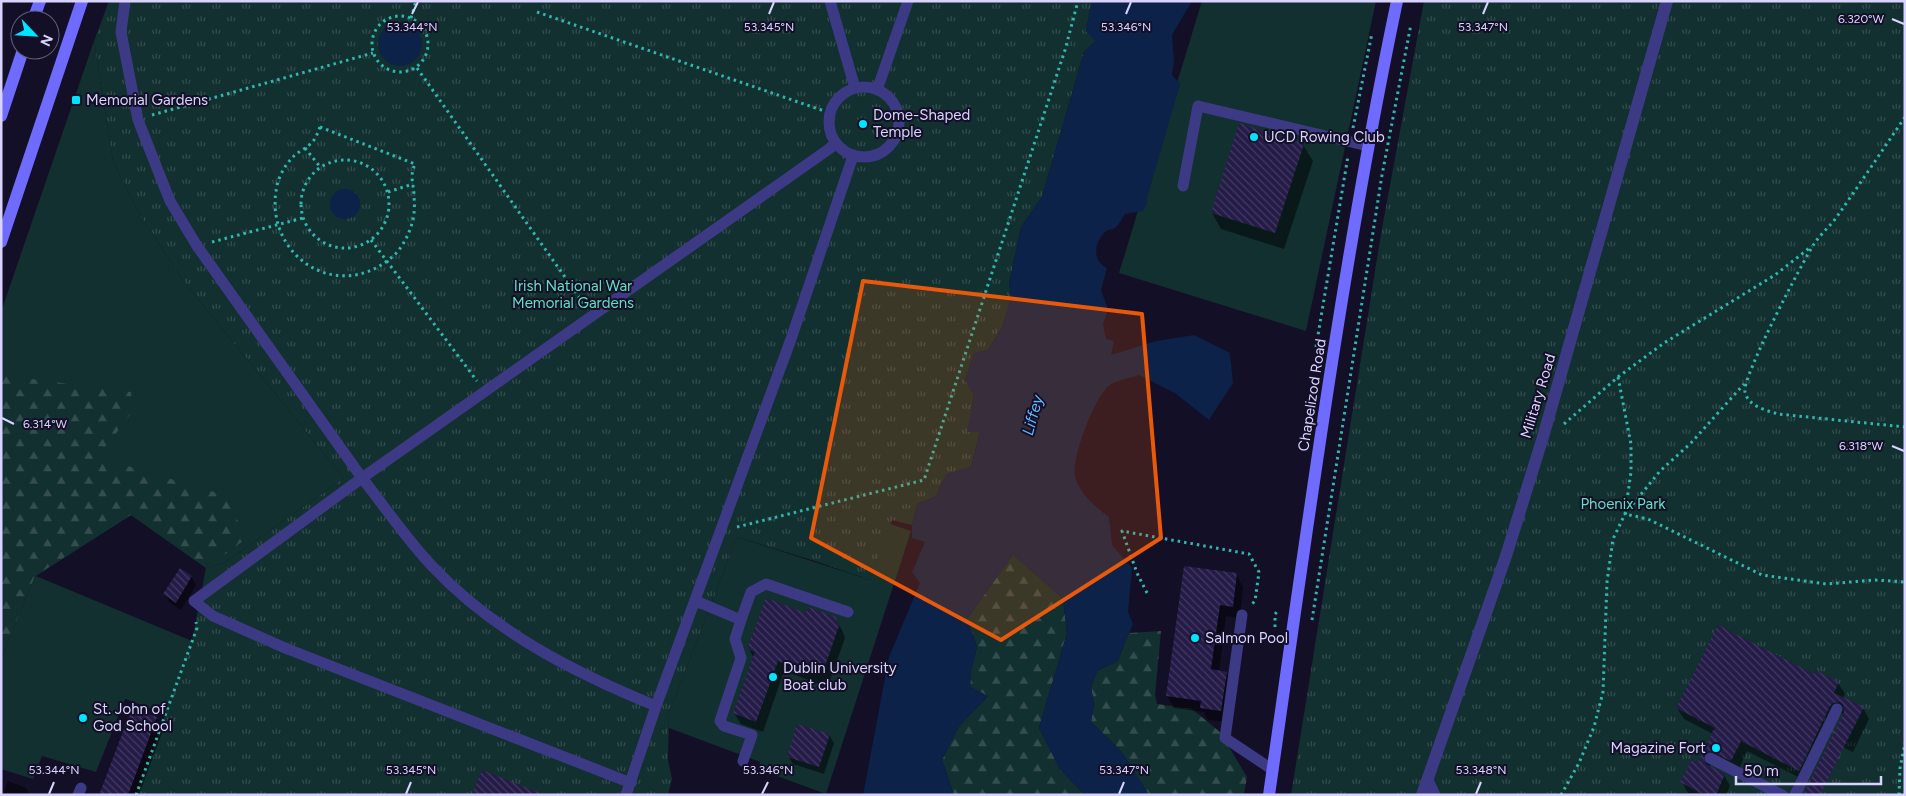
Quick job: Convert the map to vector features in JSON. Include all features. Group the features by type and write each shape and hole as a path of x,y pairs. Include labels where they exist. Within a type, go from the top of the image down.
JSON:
{"main road":[{"path":"1,242 82,1"},
{"name":"Chapelizod Road","path":"1269,795 1309,518 1368,146 1397,1"},
{"path":"1,116 20,60"}],"street":[{"name":"Military Road","path":"1422,795 1506,556 1543,437 1667,1"}],"lane":[{"path":"125,1 121,32 138,120 170,201 197,246 362,478 433,567 480,609 530,644 574,670 656,706"},
{"path":"830,1 855,88"},
{"path":"877,90 908,1"},
{"path":"855,88 877,90 890,99 898,113 897,134 892,144 875,156 853,156 843,151 836,144 829,129 830,113 839,97 855,88"},
{"path":"1183,186 1198,106 1368,146"},
{"path":"631,782 285,648 214,616 194,601 362,478 836,144"},
{"path":"626,795 656,706 791,339 853,156"},
{"path":"743,761 752,736 724,726 720,721 741,658 735,640 751,592 766,584 848,612"},
{"path":"696,601 741,620"},
{"path":"1242,615 1225,738 1273,770"},
{"path":"1795,795 1836,709"},
{"path":"1710,758 1782,795"},
{"path":"1428,780 1435,795"}],"path":[{"path":"411,18 416,1"},
{"path":"720,532 924,480 1065,50 1078,1"},
{"path":"537,12 830,113"},
{"path":"395,16 411,18 423,27 429,41 426,56 417,68 410,71 395,72 381,66 373,53 373,37 381,24 395,16"},
{"path":"1311,628 1382,175 1411,20"},
{"path":"138,120 373,53"},
{"path":"417,68 592,316"},
{"path":"1905,117 1834,220 1814,244 1757,352 1744,391 1749,400 1761,409 1778,414 1905,427"},
{"path":"320,127 415,164 410,176 413,184 414,216 409,233 400,249 387,262 351,276 331,275 313,269 297,258 285,243 277,225 274,207 276,189 282,172 292,158 304,148 314,141 320,127"},
{"path":"304,148 321,168"},
{"path":"343,160 366,165 383,181 388,192 390,206 387,219 380,231 371,240 352,248 331,246 314,235 304,218 302,206 304,190 312,175 321,168 343,160"},
{"path":"388,192 413,184"},
{"path":"197,246 304,218"},
{"path":"371,240 485,391"},
{"path":"1543,437 1550,437 1618,377 1664,343 1774,275 1814,244"},
{"path":"1618,377 1631,444 1631,472 1625,514"},
{"path":"1561,795 1594,727 1603,692 1607,582 1613,539 1625,514 1660,471 1691,443 1745,384"},
{"path":"1625,514 1648,519 1762,575 1826,584 1875,580 1905,582"},
{"path":"1147,593 1136,573 1122,531 1249,554 1259,572 1255,601 1242,615"},
{"path":"136,795 197,628 194,601"},
{"path":"1899,795 1900,768 1905,743"}],"highlighted area":[{"path":"863,281 1142,314 1161,538 1001,640 811,538"}],"green space":[{"name":"Irish National War Memorial Gardens","path":"109,1 1092,1 1086,31 1096,41 1084,52 1042,197 1021,227 1009,284 1011,296 1003,325 988,350 974,353 965,380 974,395 968,432 980,432 971,467 947,474 935,497 917,504 912,525 892,520 870,580 737,537 669,713 668,760 672,779 668,795 136,795 192,641 206,568 224,563 344,478 185,283 140,215 113,161 94,41"},
{"name":"UCD Rowing Club","path":"1202,1 1376,1 1306,331 1119,273"},
{"name":"Phoenix Park","path":"1424,1 1905,1 1905,795 1291,795 1381,234"},
{"path":"94,41 113,161 140,215 185,283 344,478 224,563 206,568 131,515 36,576 192,641 166,714 125,699 96,772 42,756 33,779 1,769 1,659 35,576 1,562 1,312"},
{"path":"1,375 131,392 133,411 98,457 224,495 247,538 206,568 131,515 35,576 1,659"},
{"name":"Dublin University Boat club","path":"890,524 911,531 826,794 758,769 760,762 669,728 669,713 737,537 870,580"},
{"path":"1013,554 1063,599 1067,633 1039,728 1060,769 1085,795 954,795 942,760 959,726 988,696 970,687 971,671 977,647 967,619"},
{"path":"1161,631 1155,695 1157,704 1192,709 1220,732 1247,777 1244,795 1149,795 1121,751 1091,722 1094,704 1091,687 1097,671 1118,660 1129,633"}],"water":[{"name":"Liffey","path":"1092,1 1192,1 1172,35 1174,62 1172,75 1180,84 1147,198 1147,204 1143,211 1125,214 1115,228 1108,230 1101,236 1097,246 1096,252 1099,261 1107,268 1101,290 1108,309 1103,324 1106,339 1114,341 1111,355 1156,341 1194,335 1230,353 1233,383 1209,420 1175,393 1139,375 1113,383 1104,391 1091,414 1080,442 1077,456 1075,476 1077,483 1089,499 1109,517 1112,545 1132,568 1128,612 1133,624 1117,662 1097,671 1091,687 1094,704 1091,722 1121,751 1149,795 1085,795 1060,769 1039,728 1067,633 1063,599 1013,555 967,619 977,647 971,671 970,687 988,696 959,726 942,760 954,795 863,795 889,657 920,583 912,572 925,542 912,538 912,525 917,504 935,497 947,474 971,467 980,432 967,432 974,395 965,380 974,353 988,350 1003,325 1011,296 1009,284 1021,227 1042,197 1084,52 1095,41 1086,31"},
{"path":"404,22 416,28 421,35 421,53 416,60 409,65 396,66 388,63 381,56 378,40 381,32 388,25"},
{"path":"345,189 356,193 360,204 356,215 345,219 334,215 330,204 334,193"}],"building":[{"path":"1239,123 1304,144 1275,233 1211,213"},
{"name":"Salmon Pool","path":"1184,566 1237,573 1233,607 1220,605 1211,669 1227,672 1221,711 1200,708 1201,701 1166,696"},
{"path":"180,568 192,576 176,603 163,594"},
{"path":"766,598 806,613 808,607 836,617 839,626 824,669 815,675 778,661 756,722 733,713 755,652 747,649"},
{"path":"1718,625 1814,674 1815,670 1839,682 1834,693 1864,707 1820,795 1803,795 1844,712 1843,705 1840,702 1833,703 1830,706 1799,771 1741,741 1731,761 1710,751 1703,755 1706,764 1725,774 1716,795 1704,795 1680,782 1692,760 1698,762 1715,728 1676,708"},
{"path":"132,708 157,717 128,795 99,795"},
{"path":"797,724 830,734 819,767 787,757"},
{"path":"482,770 543,794 543,795 472,795"}],"place":[{"name":"Memorial Gardens","path":"76,100"},
{"name":"Dome-Shaped Temple","path":"863,124"},
{"name":"UCD Rowing Club","path":"1254,137"},
{"name":"Salmon Pool","path":"1195,638"},
{"name":"Dublin University Boat club","path":"773,677"},
{"name":"St. John of God School","path":"83,718"},
{"name":"Magazine Fort","path":"1716,748"}]}
